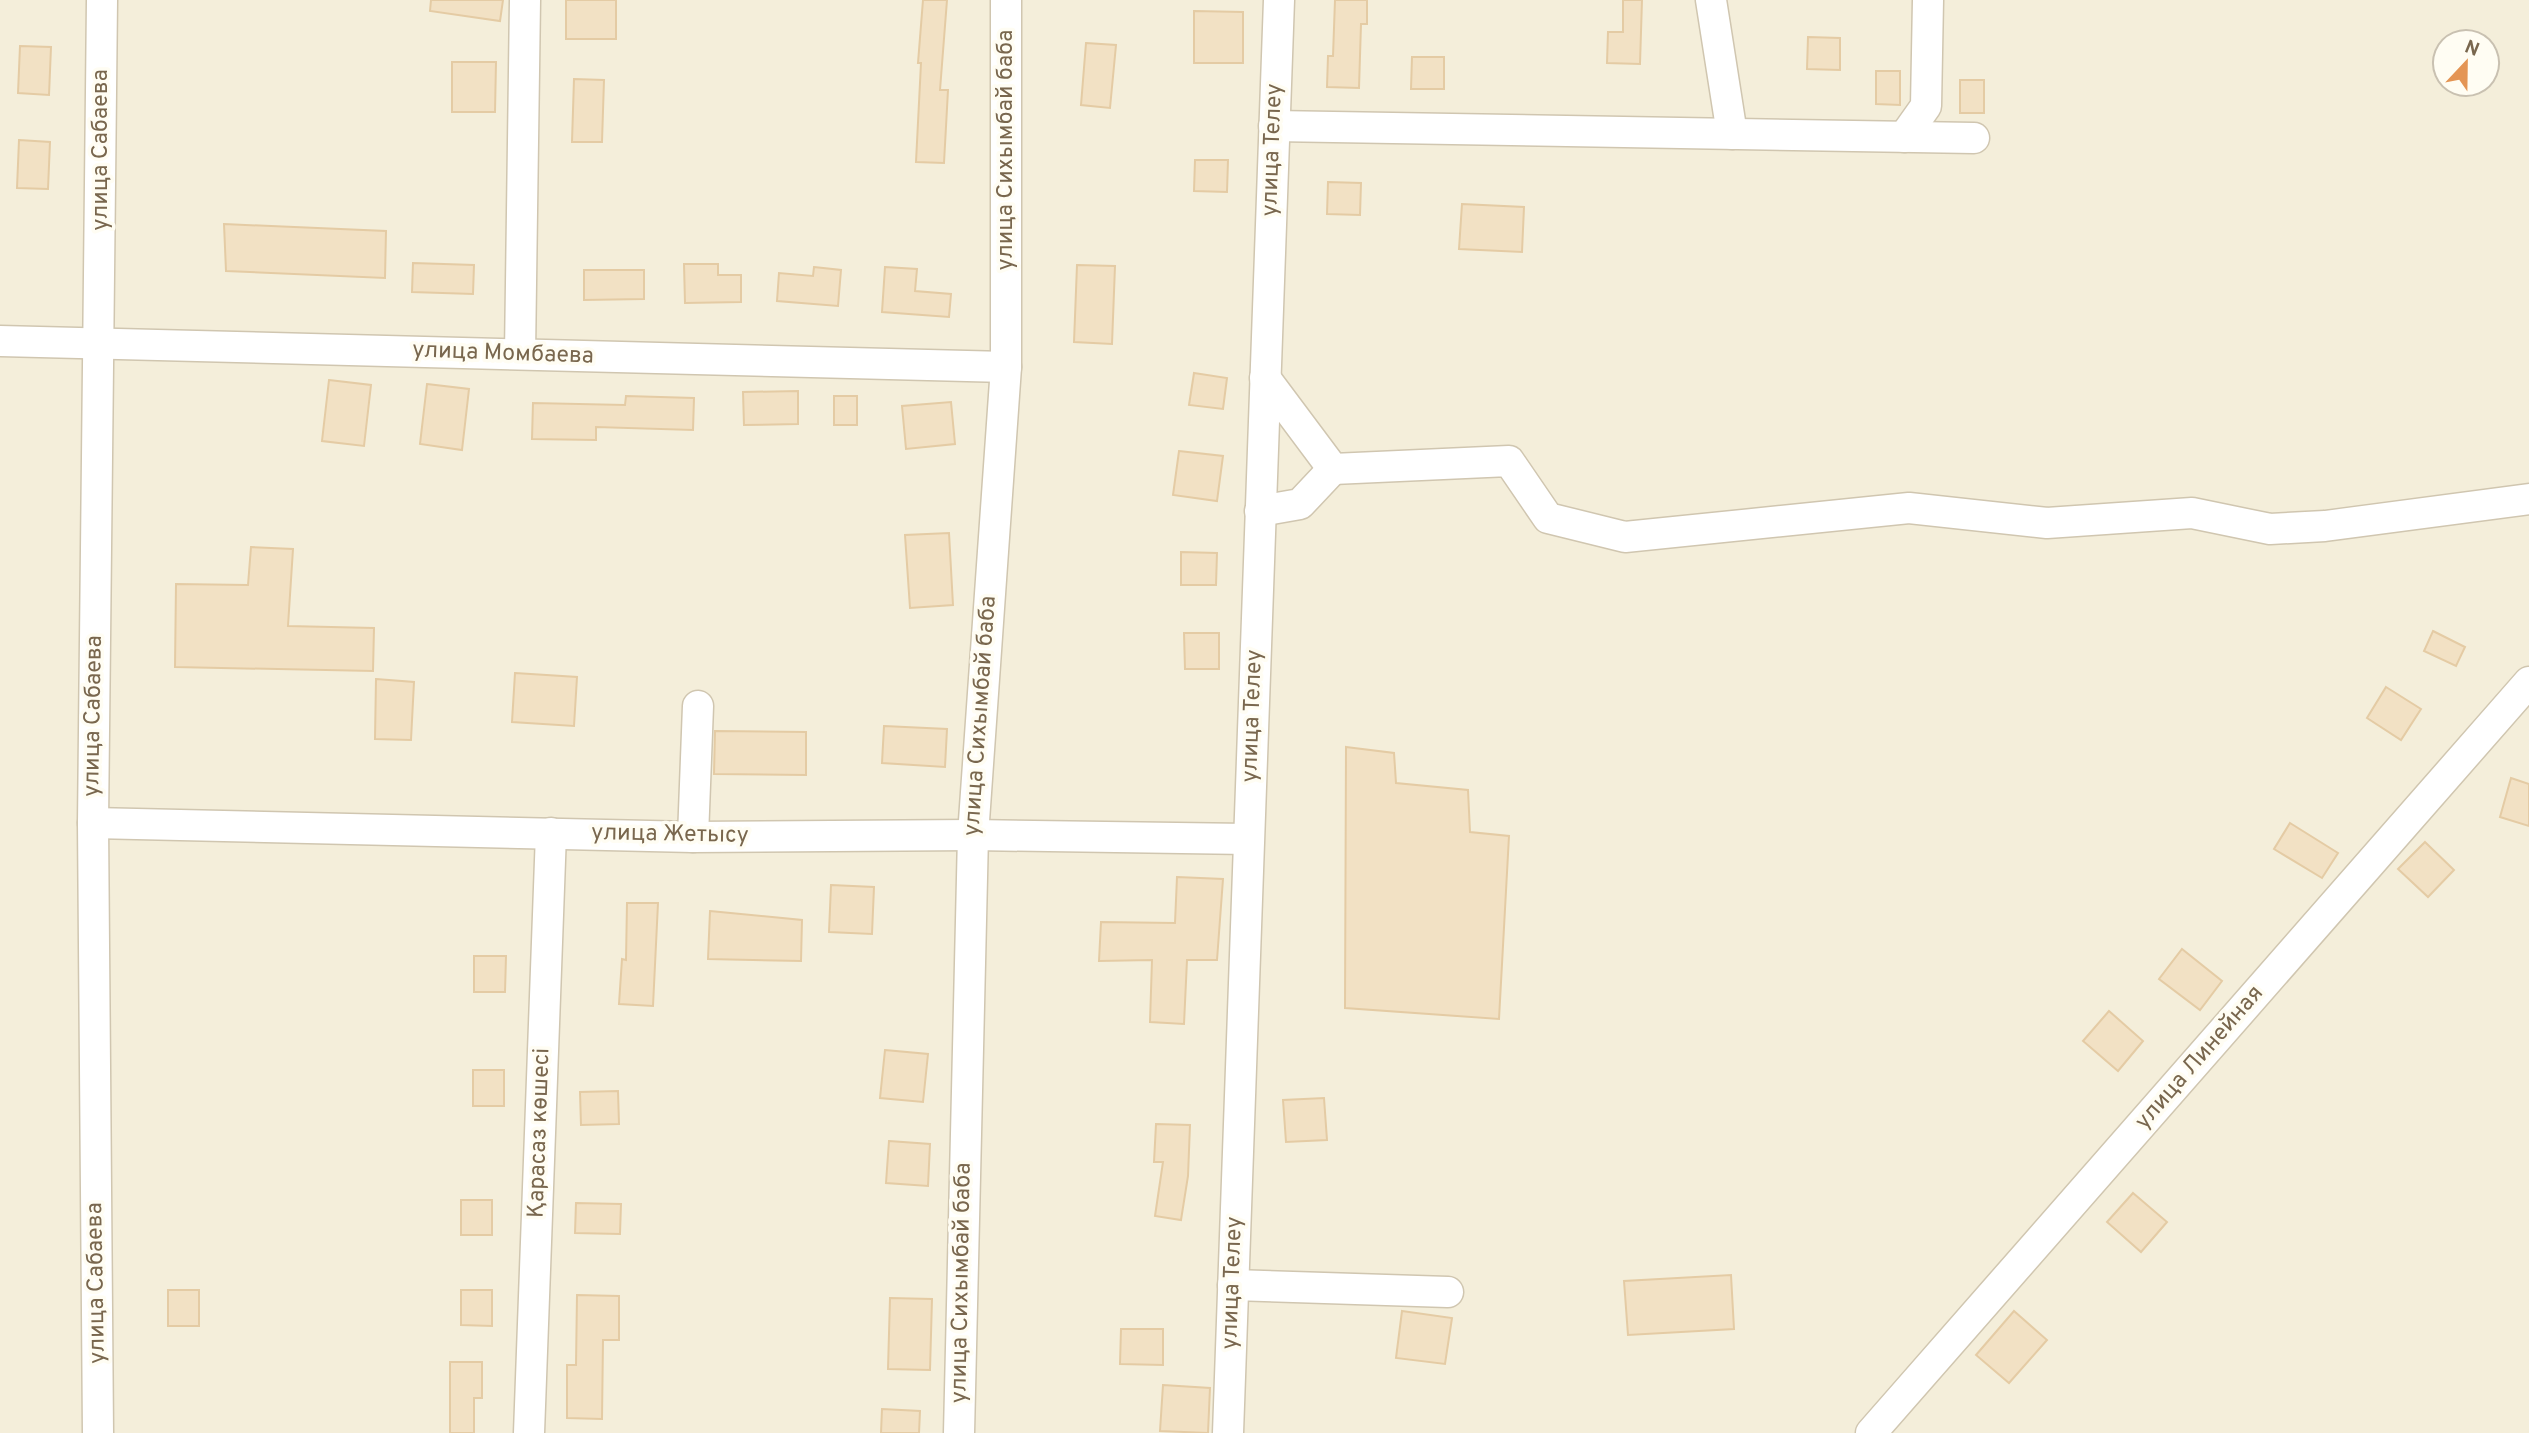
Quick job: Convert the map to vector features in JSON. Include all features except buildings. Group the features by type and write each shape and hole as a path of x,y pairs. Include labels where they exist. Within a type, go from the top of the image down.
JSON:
{"street":[{"name":"улица Сабаева","path":"98,1433 93,823 102,0"},
{"path":"520,354 525,0"},
{"name":"улица Сихымбай баба","path":"959,1433 972,835 1006,367 1006,0"},
{"name":"улица Телеу","path":"1228,1433 1279,0"},
{"path":"1711,0 1732,134"},
{"path":"1904,137 1926,106 1928,0"},
{"path":"1274,126 1974,138"},
{"name":"улица Момбаева","path":"0,341 1006,367"},
{"path":"1265,378 1334,469"},
{"path":"1260,511 1300,504 1334,469 1509,461 1548,518 1626,537 1909,508 2047,523 2192,513 2270,529 2325,526 2529,499"},
{"name":"улица Линейная","path":"1871,1433 2529,682"},
{"path":"693,837 698,706"},
{"name":"улица Жетысу","path":"93,823 693,837 972,835 1248,839"},
{"name":"Қарасаз көшесі","path":"529,1433 551,833"},
{"path":"1233,1286 1448,1292"}],"shaded area":[{"path":"0,0 2529,0 2529,1433 0,1433"}]}
